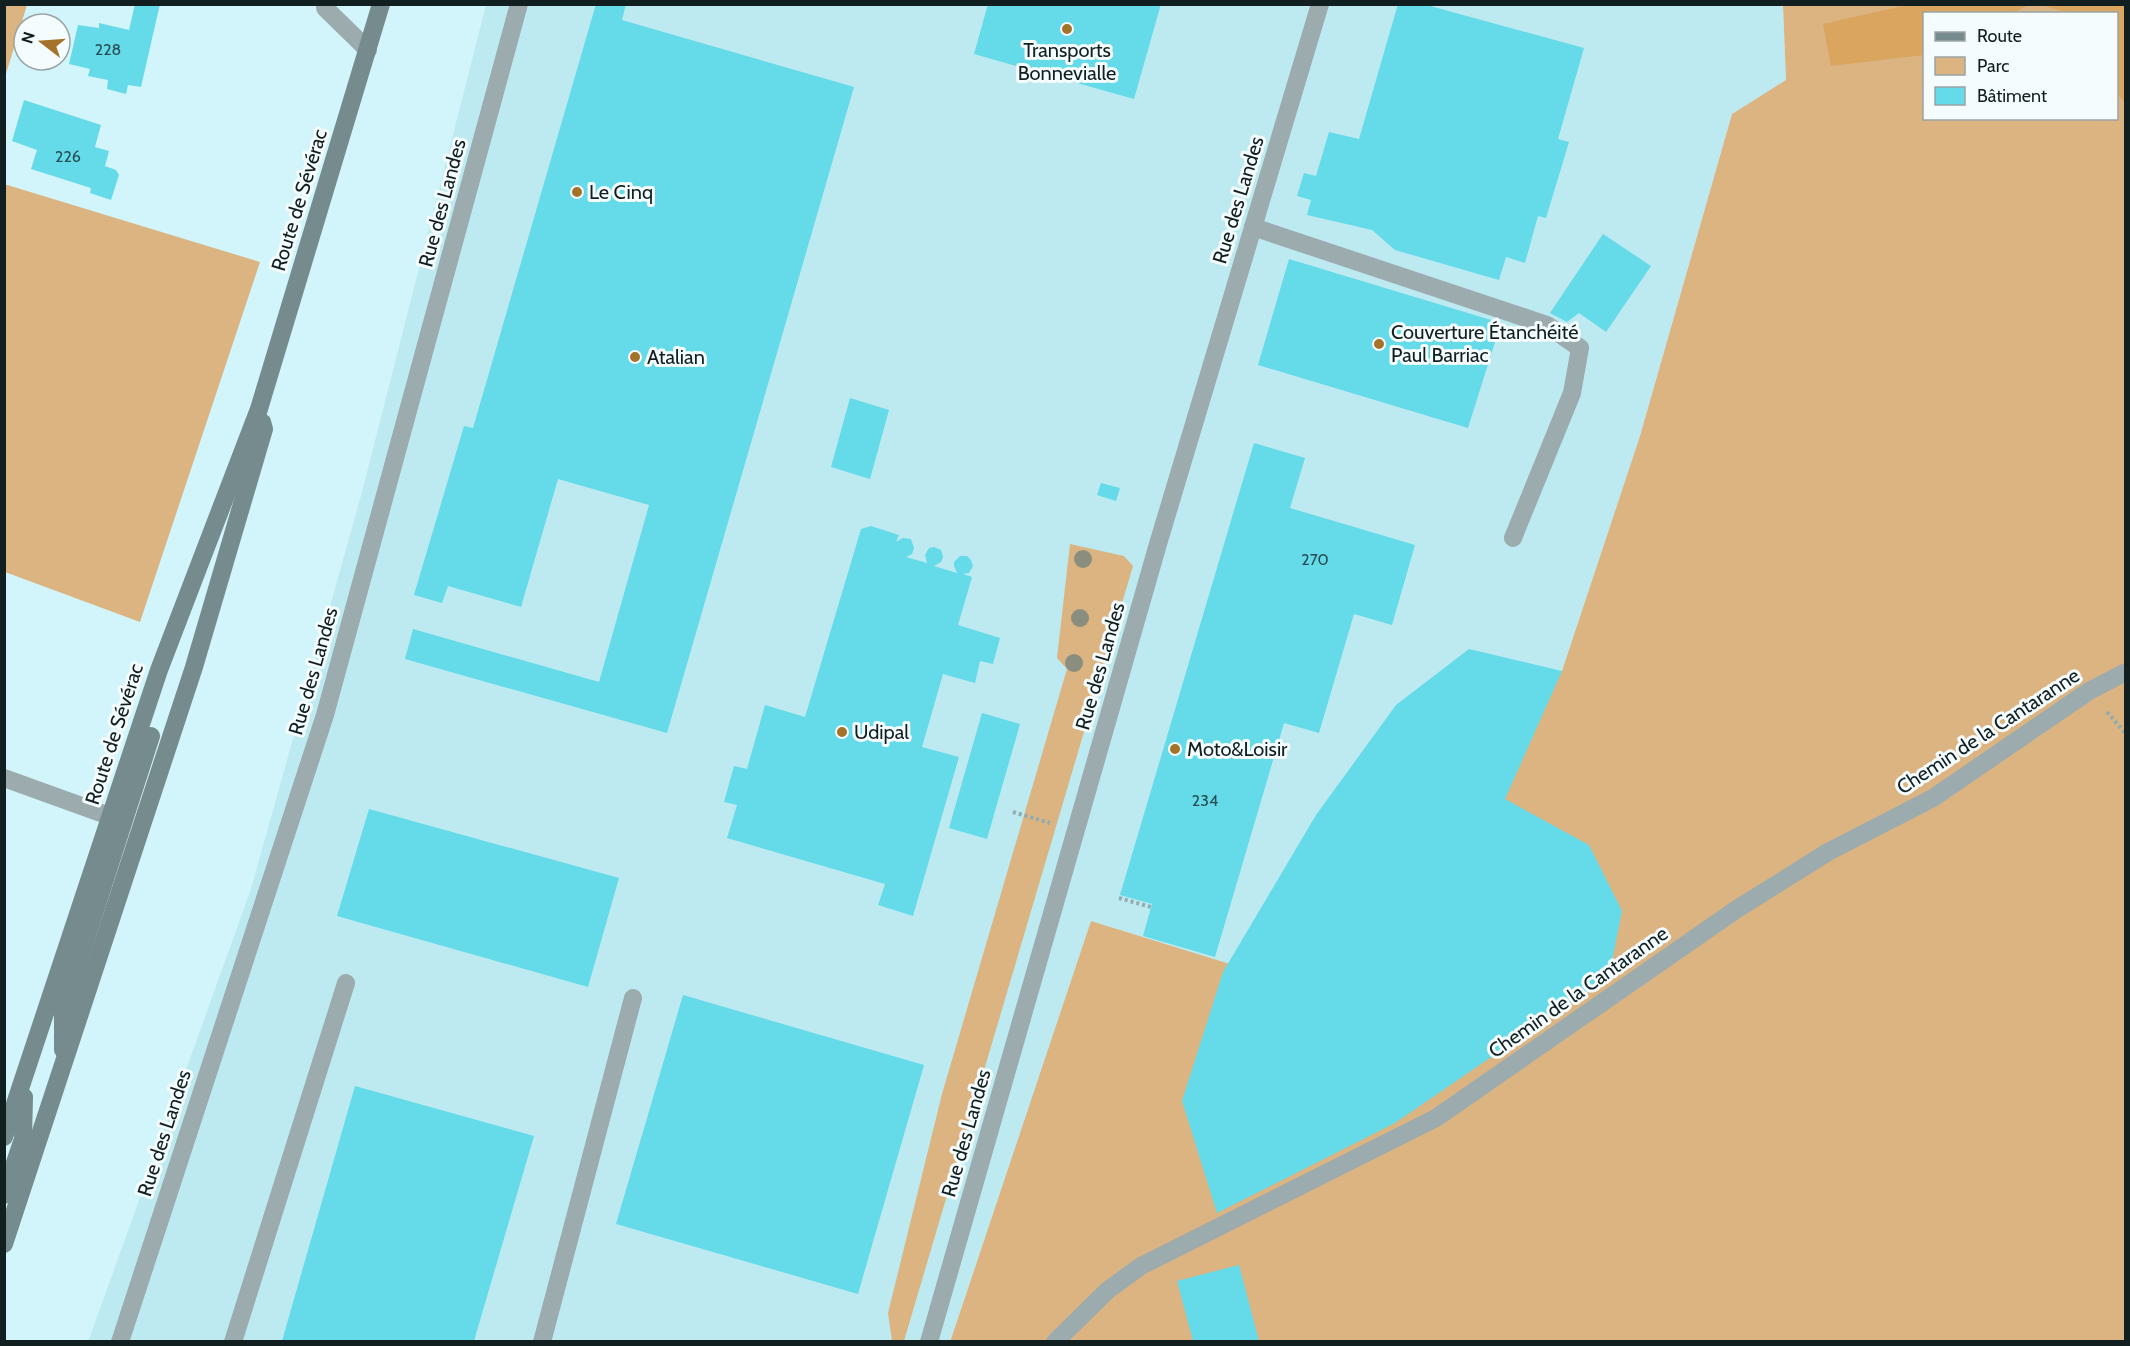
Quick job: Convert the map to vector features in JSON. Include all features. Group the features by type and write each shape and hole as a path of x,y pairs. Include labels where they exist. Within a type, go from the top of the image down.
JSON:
{"main road":[{"name":"Route de Sévérac","path":"63,1067 63,1010 159,670 259,409 381,4"},
{"name":"Route de Sévérac","path":"4,1244 194,668 264,429 259,409"},
{"name":"Route de Sévérac","path":"4,1137 117,819 151,736"},
{"name":"Route de Sévérac","path":"4,1195 23,1139 24,1077"}],"street":[{"name":"Rue des Landes","path":"120,1341 325,715 519,4"},
{"name":"Rue des Landes","path":"929,1341 1158,544 1320,4"},
{"path":"325,8 368,50"},
{"path":"1253,227 1547,325 1580,348 1572,393 1513,538"},
{"name":"Chemin de la Cantaranne","path":"1055,1341 1108,1290 1141,1266 1436,1119 1737,909 1828,852 1933,798 2088,691 2126,672"},
{"path":"4,778 141,828"},
{"path":"233,1341 346,983"},
{"path":"542,1341 633,998"}],"path":[{"path":"1013,812 1045,822"},
{"path":"1119,898 1151,907"}],"shaded area":[{"path":"1911,4 2028,4 2016,12 1923,12 1923,55 1831,66 1823,24"},
{"path":"486,5 1783,5 1786,80 1732,114 1640,436 1562,671 1230,964 1091,921 950,1341 88,1342 251,889 362,492"},
{"path":"2042,5 2125,5 2125,103 2118,94 2118,12 2065,12"}],"green space":[{"path":"4,5 27,5 25,12 12,12 12,54 5,77"},
{"path":"1783,5 2125,5 2125,1341 950,1342 1091,921 1230,964 1562,671 1640,436 1732,114 1786,80"},
{"path":"4,184 260,262 140,622 5,572"},
{"path":"1070,544 1124,556 1133,566 904,1341 892,1341 888,1313 942,1094 1067,669 1057,658"}],"building":[{"path":"135,4 160,4 141,87 128,85 126,94 107,89 108,80 88,76 90,69 72,65 72,51 78,25 99,28 99,23 129,30"},
{"name":"Atalian","path":"596,4 626,4 622,20 854,87 667,733 405,659 413,629 599,682 649,505 558,479 521,607 448,586 442,603 414,595 464,426 473,428"},
{"name":"Transports Bonnevialle","path":"988,4 1161,4 1134,99 974,54"},
{"path":"1398,4 1423,4 1584,48 1558,139 1569,142 1546,218 1538,216 1525,263 1506,257 1499,280 1395,250 1372,230 1307,215 1311,200 1297,196 1304,173 1316,176 1329,132 1359,139"},
{"path":"24,100 101,125 95,147 109,151 105,166 116,170 119,175 111,200 90,193 91,188 31,169 37,150 12,141"},
{"path":"1603,234 1651,266 1606,332 1579,313 1567,322 1550,313"},
{"name":"Couverture Étanchéité Paul Barriac","path":"1289,259 1501,323 1468,428 1258,365"},
{"path":"850,398 889,410 870,479 831,467"},
{"path":"1254,443 1305,458 1290,508 1415,545 1392,625 1354,614 1319,733 1284,723 1215,957 1143,936 1152,904 1120,895"},
{"path":"1101,483 1120,488 1116,501 1097,495"},
{"name":"Udipal","path":"871,526 899,535 896,542 903,538 911,539 914,548 912,554 906,557 927,563 925,555 929,548 934,547 941,550 943,557 941,562 934,566 957,573 954,562 960,556 967,556 973,566 969,573 963,574 972,577 958,625 1000,638 993,664 980,661 975,683 943,674 922,747 959,757 913,916 878,905 885,884 727,838 737,805 724,802 734,766 747,769 765,705 805,717 861,529"},
{"path":"1469,649 1562,671 1505,799 1589,845 1622,911 1609,976 1395,1123 1217,1213 1182,1101 1223,972 1316,815 1396,705"},
{"path":"982,713 1020,724 987,839 949,828"},
{"path":"369,809 619,878 588,987 337,916"},
{"path":"683,995 924,1065 858,1294 616,1224"},
{"path":"355,1086 534,1136 474,1341 282,1341"},
{"path":"1239,1265 1259,1341 1193,1341 1177,1281"}],"place":[{"name":"Transports Bonnevialle","path":"1067,29"},
{"name":"Le Cinq","path":"577,192"},
{"name":"Couverture Étanchéité Paul Barriac","path":"1379,344"},
{"name":"Atalian","path":"635,357"},
{"name":"Udipal","path":"842,732"},
{"name":"Moto&Loisir","path":"1175,749"}]}
